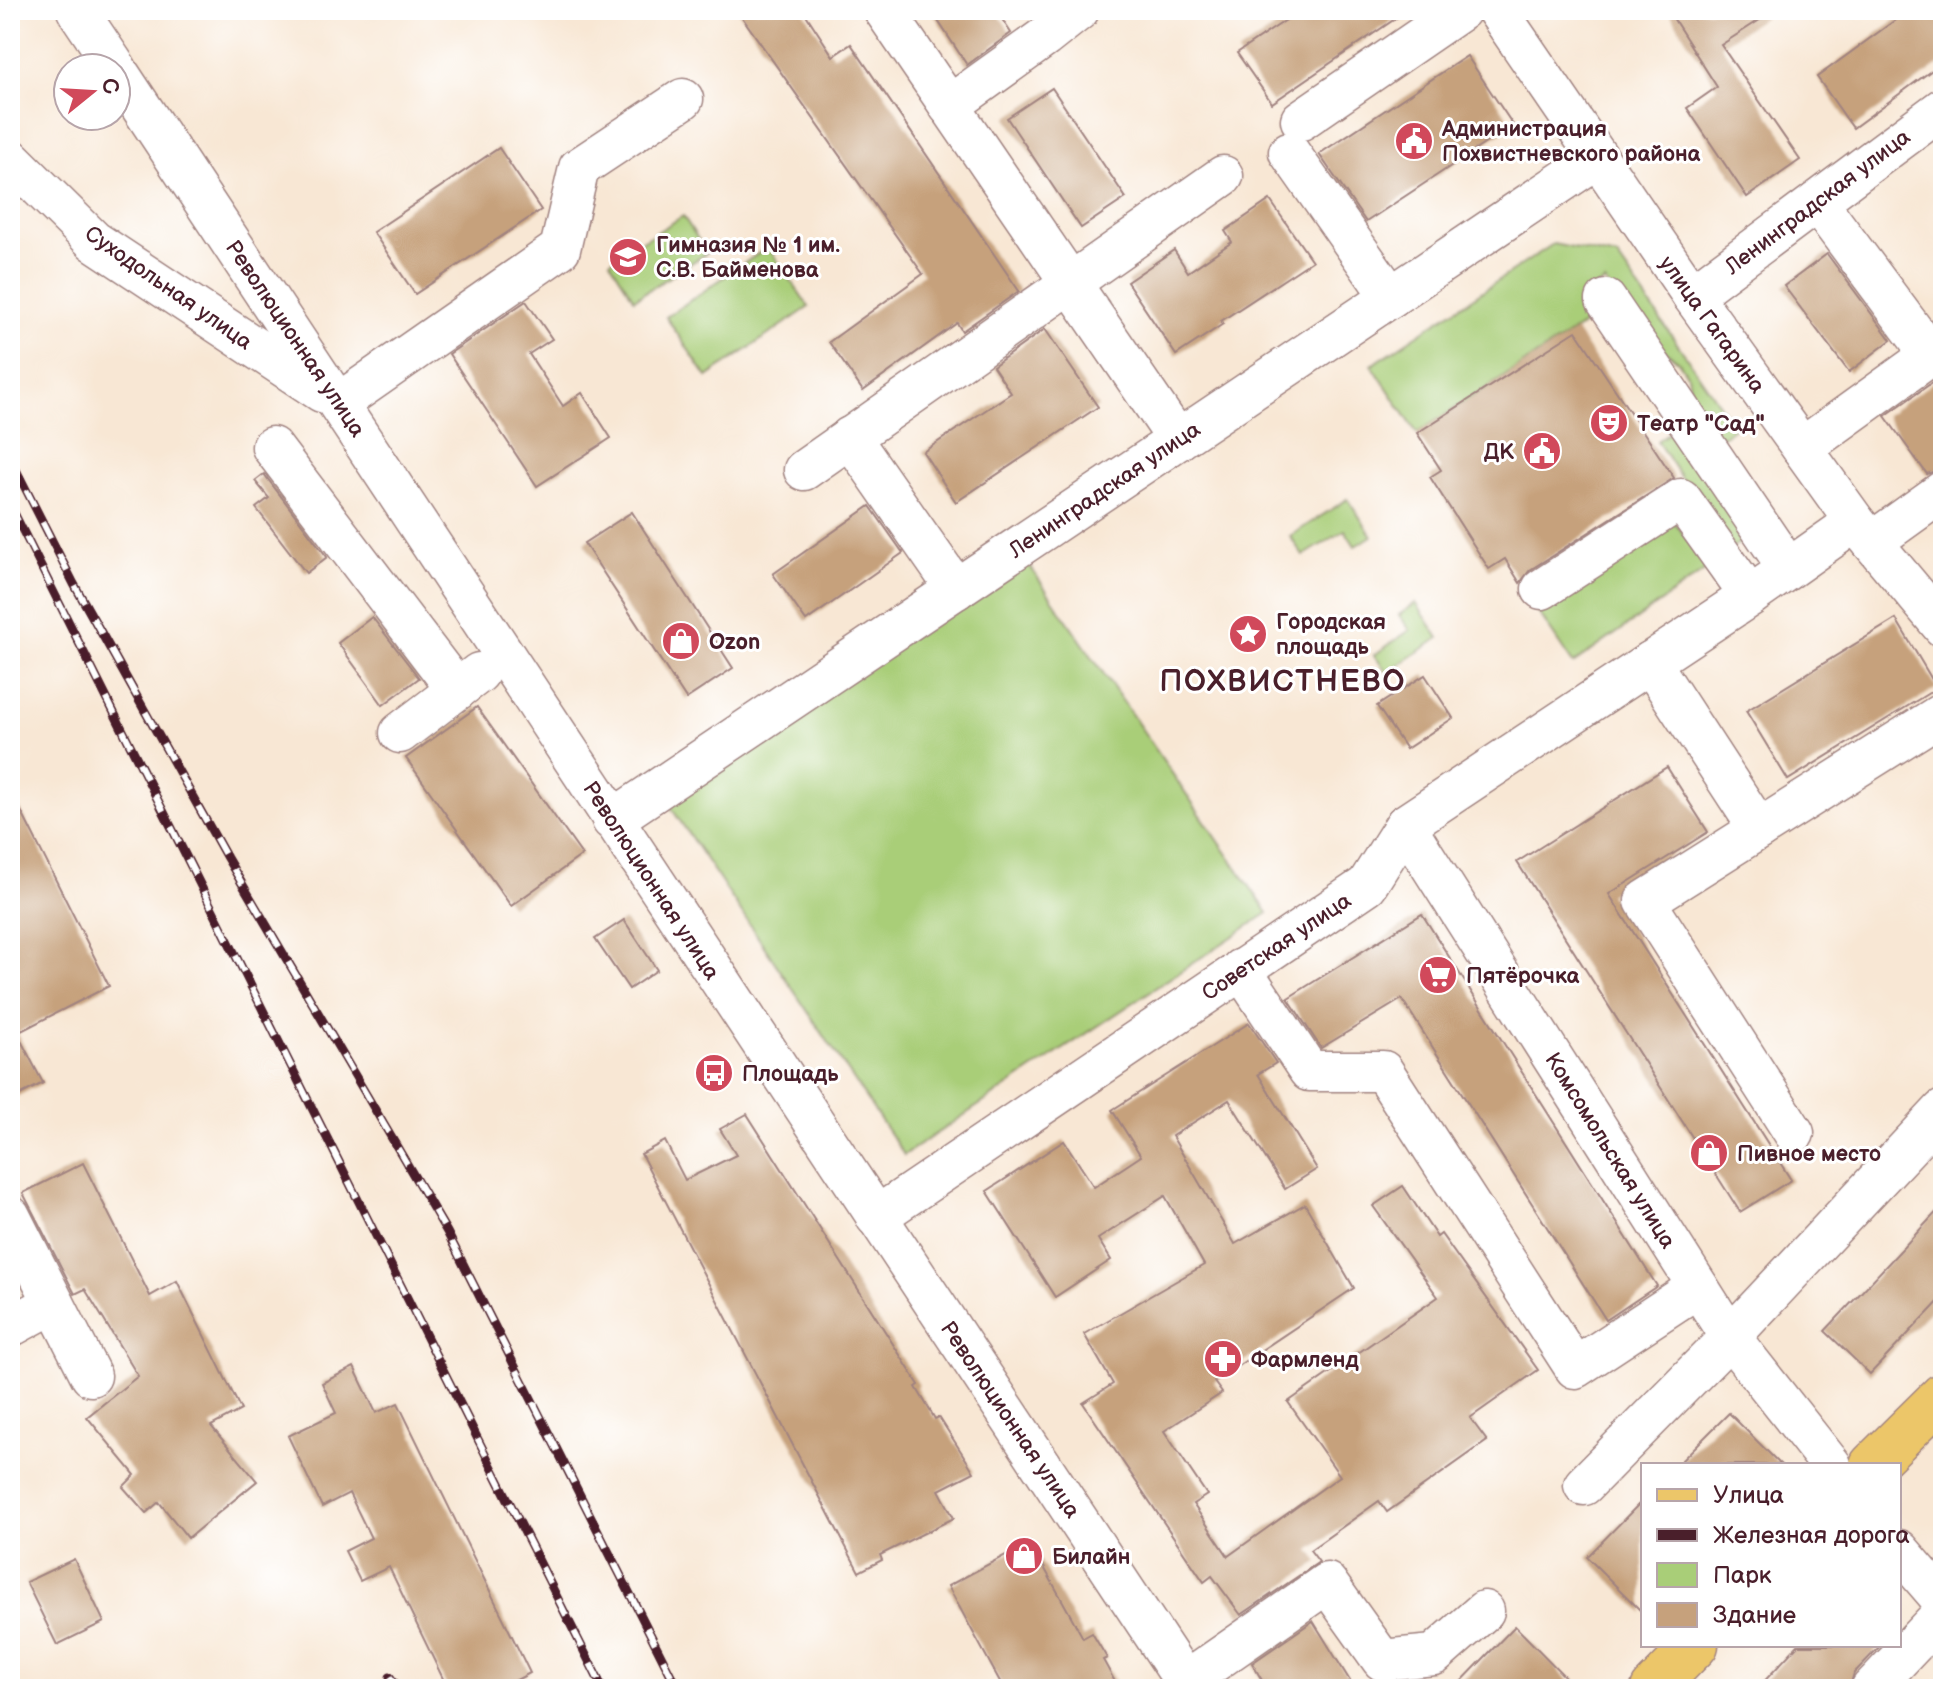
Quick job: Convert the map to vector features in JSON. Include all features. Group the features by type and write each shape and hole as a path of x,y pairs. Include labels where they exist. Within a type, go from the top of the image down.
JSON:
{"main road":[{"path":"1874,1463 1943,1395"},
{"path":"1653,1689 1694,1647"}],"street":[{"name":"Революционная улица","path":"77,10 105,52"},
{"path":"884,10 1178,440"},
{"path":"949,106 1079,10"},
{"path":"1391,297 1295,136 1461,10"},
{"name":"улица Гагарина","path":"1497,10 1596,159 1802,448 1864,532 1943,627"},
{"name":"Революционная улица","path":"132,92 1188,1685"},
{"path":"339,403 560,249 579,168 683,99"},
{"name":"Ленинградская улица","path":"1692,295 1943,108"},
{"name":"Суходольная улица","path":"10,158 94,241 339,403"},
{"name":"Ленинградская улица","path":"612,820 1596,159"},
{"path":"804,470 1223,176"},
{"path":"1802,448 1931,355 1817,202"},
{"path":"1606,300 1788,568"},
{"path":"850,437 956,589"},
{"path":"272,447 457,690"},
{"name":"Советская улица","path":"876,1217 1367,885 1405,825 1788,568 1943,491"},
{"path":"1542,589 1681,499 1750,596"},
{"path":"400,733 504,654"},
{"path":"1650,662 1759,829"},
{"path":"1794,1133 1645,901 1943,713"},
{"name":"Комсомольская улица","path":"1405,825 1730,1337 1829,1463"},
{"path":"1241,969 1309,1071 1383,1071 1575,1368 1698,1287"},
{"path":"1584,1485 1730,1337 1943,1110"},
{"path":"10,1216 91,1376"},
{"path":"10,1327 54,1303"},
{"path":"1901,1552 1943,1601"},
{"path":"1188,1685 1327,1583 1382,1660 1434,1655 1484,1611"},
{"path":"1871,1689 1943,1613"}],"green space":[{"path":"683,216 707,253 634,299 610,261"},
{"path":"1553,244 1617,257 1735,427 1712,443 1691,394 1688,376 1678,361 1664,350 1647,344 1605,282 1583,297 1597,316 1417,433 1372,365"},
{"path":"768,247 809,307 707,377 666,317"},
{"path":"1674,429 1746,539 1728,550 1657,441"},
{"path":"1348,499 1372,536 1355,546 1345,530 1303,556 1290,536"},
{"path":"1669,516 1710,567 1573,664 1532,603"},
{"path":"1025,559 1268,913 904,1155 668,803"},
{"path":"1416,603 1439,638 1387,673 1374,655 1410,630 1399,615"}],"building":[{"path":"737,10 803,10 833,56 851,44 1019,291 962,331 957,323 863,391 829,342 923,274"},
{"path":"931,10 996,10 1011,33 967,65"},
{"path":"1301,10 1408,10 1272,103 1237,53"},
{"path":"1668,10 1775,10 1721,45 1800,160 1747,197 1687,108 1717,87"},
{"path":"1909,10 1943,10 1943,62 1853,128 1817,77"},
{"name":"Администрация Похвистневского района","path":"1467,56 1513,125 1366,222 1319,154"},
{"path":"1052,88 1126,198 1081,228 1007,118"},
{"path":"499,148 541,210 415,294 373,232"},
{"path":"1270,200 1312,261 1176,355 1127,282 1174,250 1188,272 1232,242 1225,231"},
{"path":"1827,254 1891,340 1849,372 1784,286"},
{"path":"526,301 552,339 529,354 563,406 582,393 611,438 537,486 449,354"},
{"path":"1045,329 1098,407 956,502 923,452 1011,393 993,366"},
{"name":"ДК","path":"1576,331 1674,478 1530,570 1520,583 1505,559 1489,569 1430,477 1441,470 1417,433"},
{"path":"1943,375 1943,468 1927,474 1885,416"},
{"path":"264,474 327,557 306,573 256,508 269,498 255,481"},
{"path":"870,506 903,553 806,621 773,574"},
{"path":"632,512 733,668 686,699 584,543"},
{"path":"372,617 419,678 383,705 338,643"},
{"path":"1896,619 1937,688 1788,780 1746,711"},
{"path":"1425,675 1453,718 1406,749 1377,706"},
{"path":"477,707 582,855 511,906 406,758"},
{"path":"1667,767 1708,832 1609,894 1791,1180 1740,1212 1517,862"},
{"path":"10,789 109,986 17,1033 43,1083 10,1100"},
{"path":"1422,914 1657,1286 1606,1320 1402,999 1321,1048 1288,998"},
{"path":"624,920 657,970 629,989 595,939"},
{"path":"1249,1023 1276,1063 1258,1074 1317,1169 1285,1189 1229,1100 1172,1136 1235,1244 1305,1204 1354,1288 1214,1382 1222,1393 1164,1431 1207,1495 1193,1504 1228,1556 1340,1476 1288,1402 1438,1297 1373,1206 1403,1186 1437,1237 1441,1234 1538,1370 1470,1418 1487,1441 1387,1512 1379,1501 1310,1550 1319,1562 1241,1615 1212,1576 1204,1582 1083,1403 1113,1384 1084,1334 1204,1265 1165,1196 1098,1239 1111,1260 1055,1297 987,1191 1064,1141 1094,1187 1141,1156 1112,1110"},
{"path":"747,1114 919,1385 916,1387 935,1419 939,1417 974,1472 939,1490 954,1518 880,1555 882,1560 859,1572 641,1154 665,1141 685,1180 736,1155 720,1129"},
{"path":"83,1163 150,1296 177,1281 241,1410 211,1426 257,1481 188,1538 159,1502 146,1513 123,1487 135,1475 87,1417 138,1376 85,1289 75,1294 23,1193"},
{"path":"1943,1205 1943,1297 1870,1374 1825,1331"},
{"path":"354,1367 376,1413 398,1403 530,1673 499,1689 448,1689 389,1567 360,1581 345,1551 371,1538 349,1493 322,1507 288,1436 336,1413 322,1383"},
{"path":"1729,1413 1779,1463 1679,1463"},
{"path":"1641,1502 1641,1611 1587,1557"},
{"path":"1030,1542 1083,1638 1092,1633 1107,1658 1103,1660 1119,1689 1004,1689 948,1586"},
{"path":"74,1559 104,1622 57,1645 26,1582"},
{"path":"1313,1621 1355,1689 1267,1689 1252,1663"},
{"path":"1515,1626 1577,1689 1454,1689"},
{"path":"1796,1647 1879,1647 1854,1673 1849,1689 1757,1689"}],"railway":[{"path":"10,458 74,584 227,858 447,1232 678,1689"},
{"path":"10,505 603,1689"},
{"path":"390,1677 399,1689"}],"place":[{"name":"Администрация Похвистневского района","path":"1414,141"},
{"name":"Гимназия № 1 им. С.В. Байменова","path":"628,257"},
{"name":"Театр \"Сад\"","path":"1609,423"},
{"name":"ДК","path":"1542,451"},
{"name":"Городская площадь","path":"1248,634"},
{"name":"Ozon","path":"681,641"},
{"name":"Пятёрочка","path":"1438,975"},
{"name":"Площадь","path":"714,1073"},
{"name":"Пивное место","path":"1709,1153"},
{"name":"Фармленд","path":"1223,1359"},
{"name":"Билайн","path":"1024,1556"}],"district":[{"name":"ПОХВИСТНЕВО","path":"1283,681"}]}
